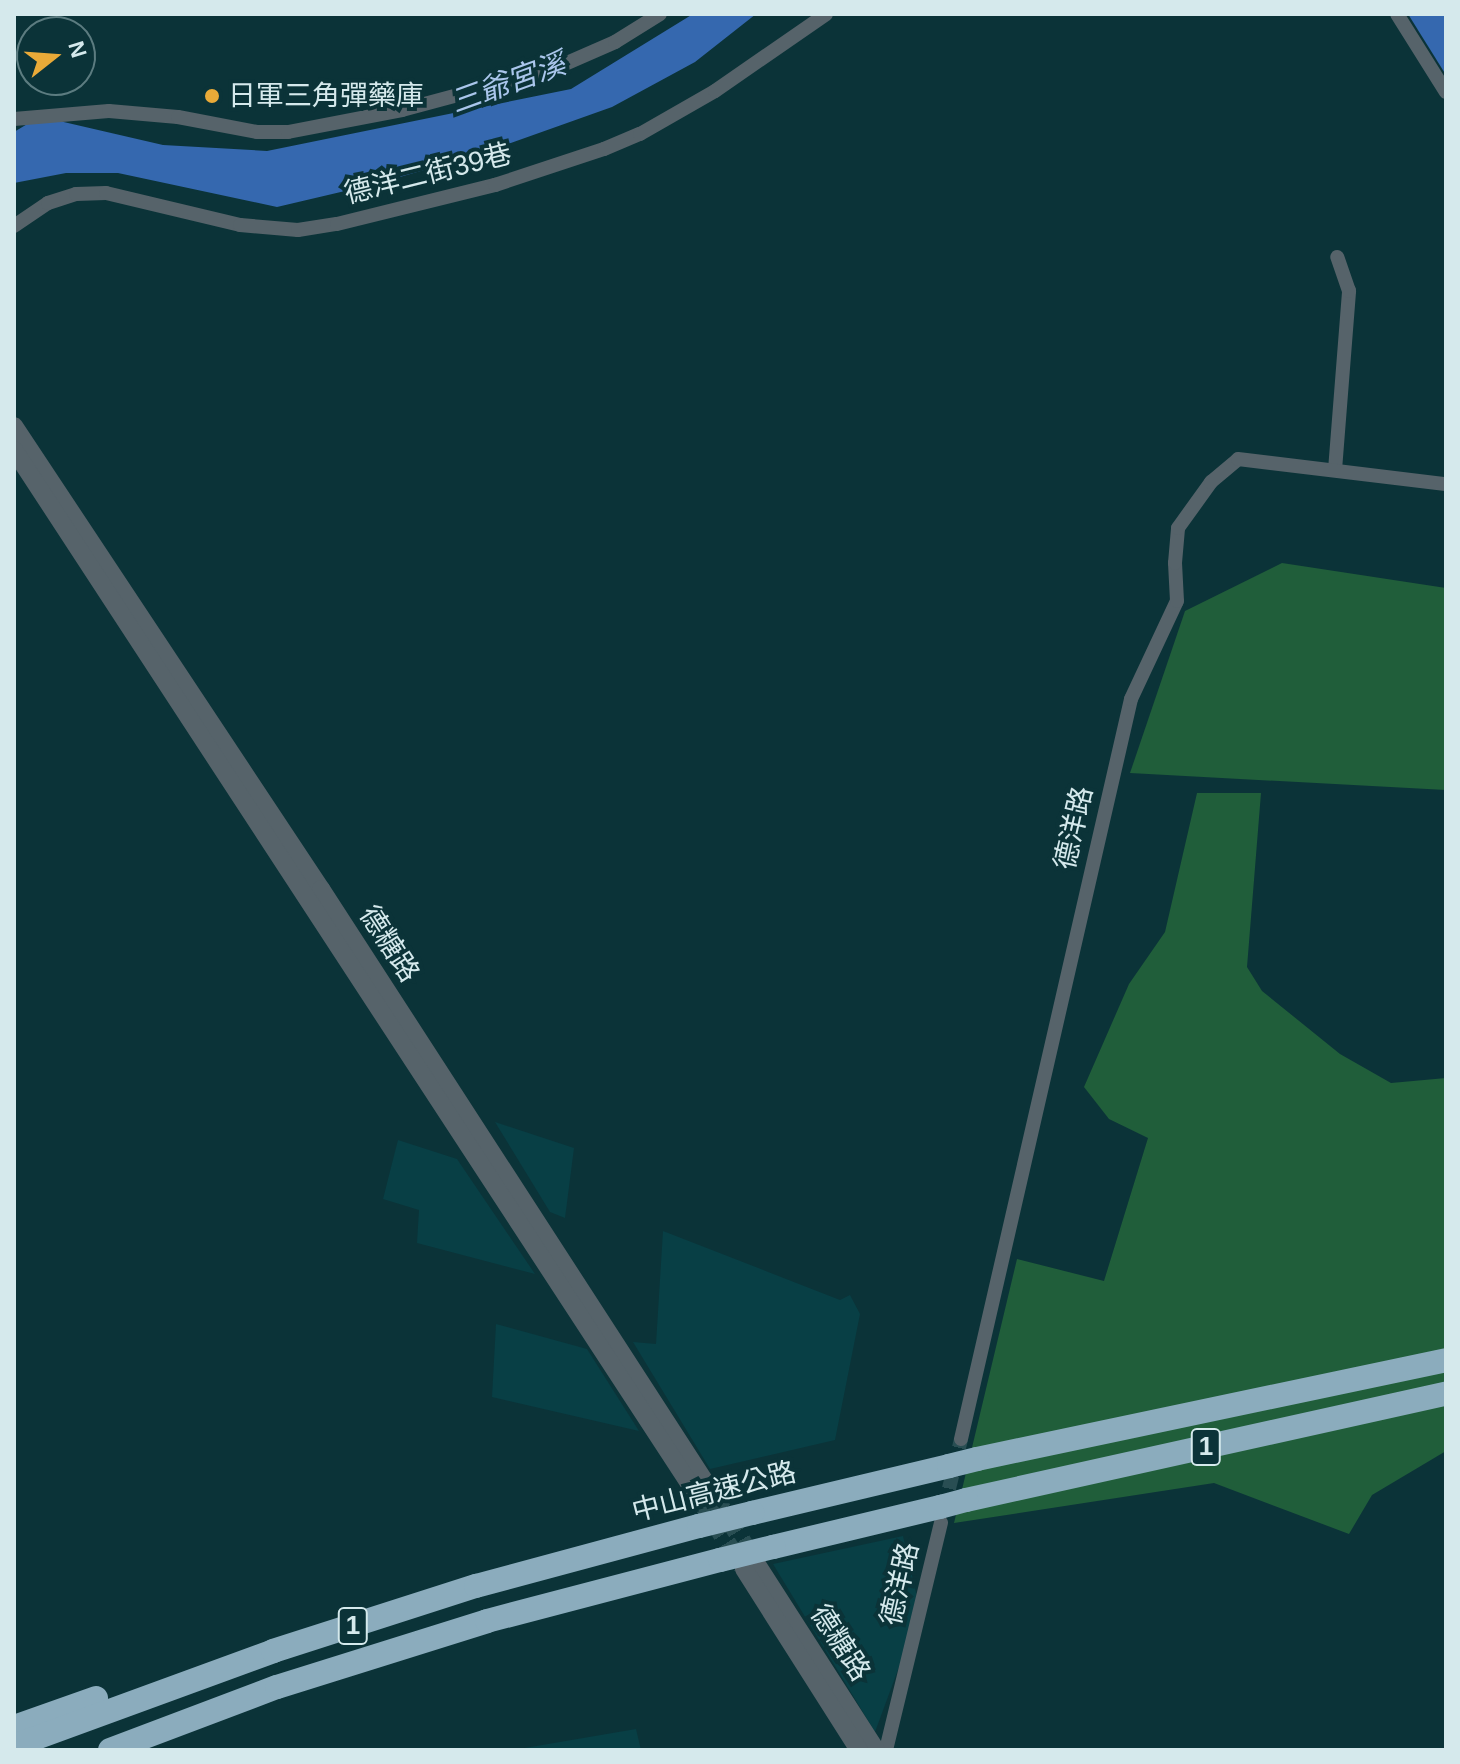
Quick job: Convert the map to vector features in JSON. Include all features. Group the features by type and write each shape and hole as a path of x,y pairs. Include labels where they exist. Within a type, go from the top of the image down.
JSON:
{"highway":[{"name":"中山高速公路","path":"14,1746 273,1651 476,1586 699,1526 977,1459 1446,1360"},
{"name":"1","path":"110,1750 303,1678 502,1616 773,1547 940,1515 966,1500 1446,1394"},
{"path":"14,1727 245,1646 273,1651"},
{"path":"144,1750 281,1698 303,1678"}],"street":[{"path":"14,119 109,111 178,117 257,132 300,130 402,110 551,70 615,42 660,14"},
{"name":"德洋二街39巷","path":"14,226 48,203 76,194 106,193 240,225 308,229 495,185 640,134 715,91 826,14"},
{"path":"1397,14 1446,92"},
{"path":"1335,470 1349,291 1337,257"},
{"name":"德糖路","path":"14,426 329,902 706,1496 14,450"},
{"name":"德洋路","path":"961,1439 1131,699 1177,601 1175,563 1178,528 1211,482 1238,459 1446,484"},
{"name":"德洋路","path":"886,1750 940,1515"},
{"name":"德糖路","path":"859,1750 751,1568 876,1750"}],"shaded area":[{"path":"495,1122 574,1148 565,1218 550,1212"},
{"path":"398,1140 457,1159 535,1274 417,1243 419,1210 383,1199"},
{"path":"663,1231 840,1300 850,1295 860,1314 835,1440 710,1469 633,1342 656,1344"},
{"path":"496,1324 587,1349 639,1431 492,1397"},
{"path":"903,1536 920,1610 875,1732 773,1564"},
{"path":"636,1729 641,1750 513,1750"}],"green space":[{"path":"1282,563 1446,588 1446,790 1130,773 1185,611"},
{"path":"1197,793 1261,793 1247,967 1262,991 1340,1054 1391,1083 1446,1078 1446,1451 1372,1495 1349,1534 1214,1483 954,1523 1017,1259 1104,1281 1148,1138 1109,1119 1084,1087 1129,984 1165,932"}],"water":[{"path":"693,14 756,14 695,62 612,107 483,153 379,183 277,207 118,173 66,173 14,183 14,132 34,120 55,120 163,145 267,151 571,89"},
{"path":"1408,14 1446,14 1446,75"}],"tunnel":[{"path":"944,1509 961,1439"},
{"path":"713,1494 754,1560"},
{"path":"698,1497 742,1566"}],"place":[{"name":"日軍三角彈藥庫","path":"212,96"}],"water label":[{"name":"三爺宮溪","path":"508,83"}]}
